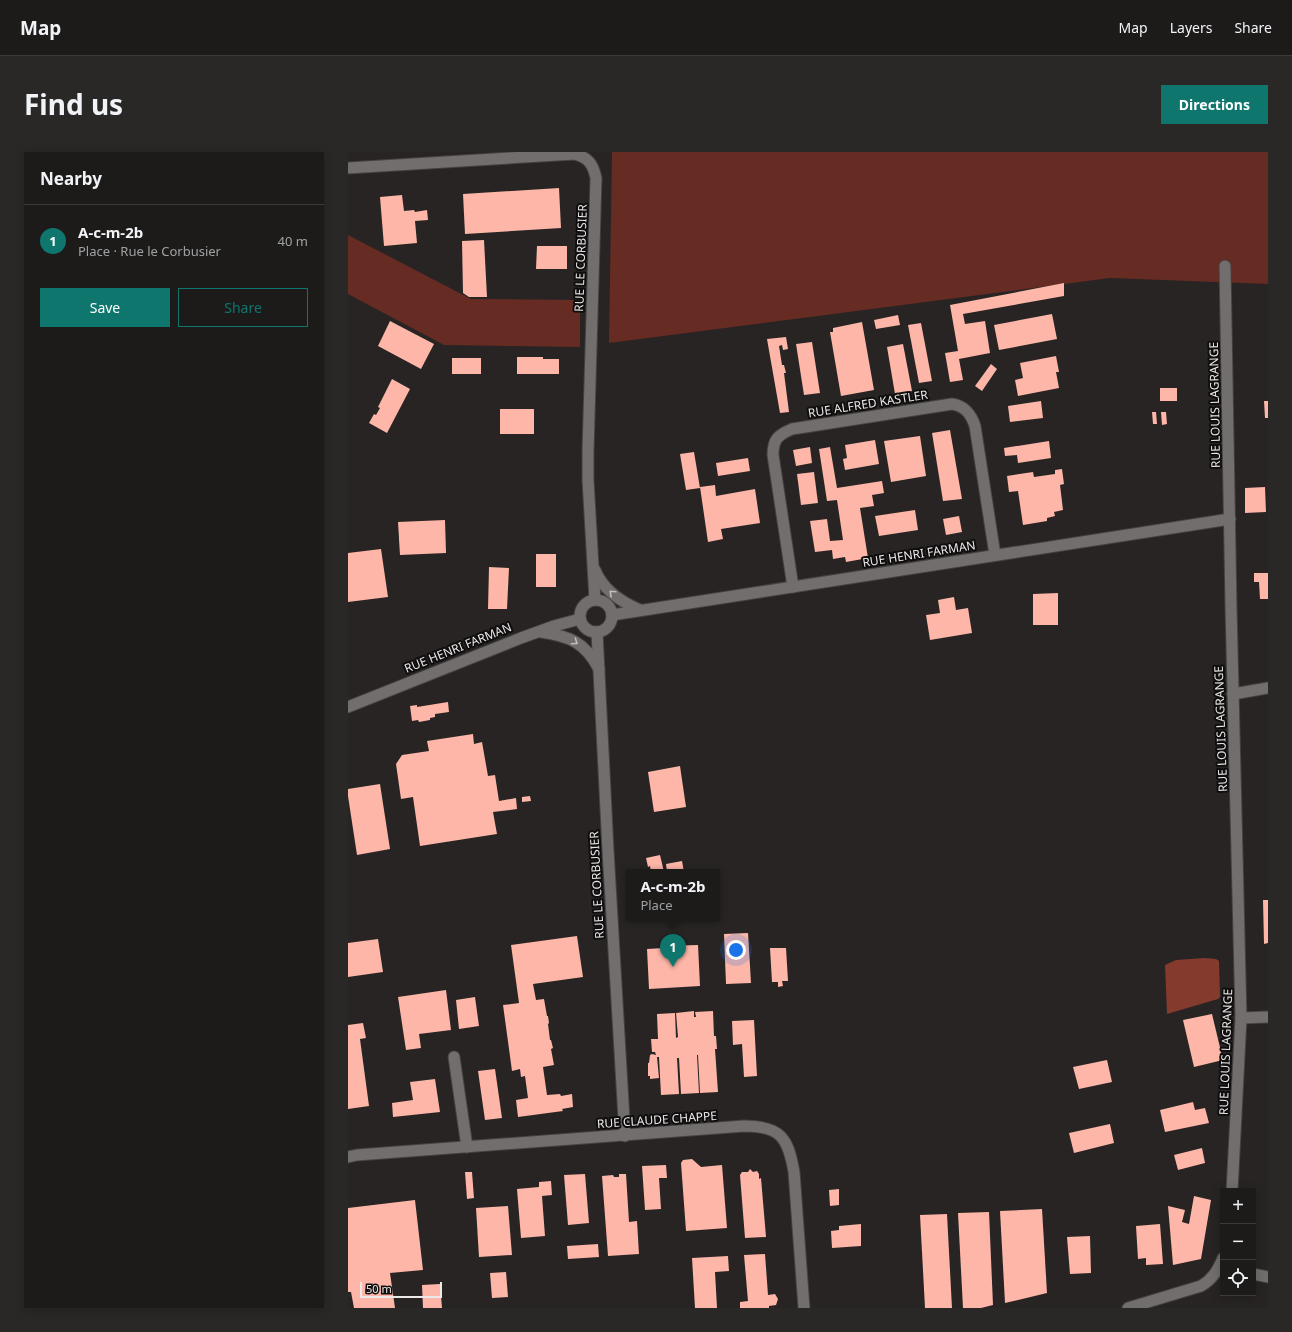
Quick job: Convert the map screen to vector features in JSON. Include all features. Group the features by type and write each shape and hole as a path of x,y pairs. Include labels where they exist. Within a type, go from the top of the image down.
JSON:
{"street":[{"name":"RUE LE CORBUSIER","path":"348,168 574,154 582,156 588,160 592,166 596,178 588,465 595,600"},
{"name":"RUE LOUIS LAGRANGE","path":"1225,266 1241,1018 1232,1188"},
{"name":"RUE ALFRED KASTLER","path":"793,587 773,455 773,445 777,438 792,429 952,404 959,405 972,416 975,426 995,555"},
{"name":"RUE HENRI FARMAN","path":"612,614 1230,519"},
{"path":"593,565 596,573 609,591 630,606 641,610"},
{"path":"595,600 608,605 612,614 610,626 606,630 597,632 590,632 586,629 582,625 580,619 581,610 587,602 595,600"},
{"name":"RUE HENRI FARMAN","path":"348,707 538,632 580,619"},
{"path":"538,632 558,634 575,641 590,656 600,672"},
{"name":"RUE LE CORBUSIER","path":"597,632 625,1136"},
{"path":"1233,694 1268,688"},
{"path":"1241,1018 1268,1017"},
{"path":"454,1057 467,1148"},
{"name":"RUE CLAUDE CHAPPE","path":"351,1156 744,1126 767,1128 780,1134 787,1144 792,1156 804,1308"},
{"path":"1128,1308 1201,1286 1209,1282 1220,1267"},
{"path":"1256,1275 1268,1277"}],"shaded area":[{"path":"612,152 1268,152 1268,284 1110,278 609,343"},
{"path":"348,235 471,299 580,300 580,347 444,345 348,294"},
{"path":"1205,958 1216,959 1219,961 1220,997 1218,999 1167,1014 1165,965 1176,960"}],"building":[{"path":"559,188 561,228 465,234 463,194"},
{"path":"402,195 404,211 414,210 415,212 427,210 428,220 415,221 417,243 384,246 380,197"},
{"path":"484,240 487,297 469,297 463,293 462,241"},
{"path":"537,246 567,246 567,269 536,269"},
{"path":"1064,283 1064,296 963,314 965,324 985,321 990,353 959,359 963,380 950,382 945,353 958,351 950,305"},
{"path":"1052,314 1057,339 999,350 994,325"},
{"path":"898,315 900,325 876,329 874,320"},
{"path":"390,321 434,344 421,369 378,346"},
{"path":"862,322 874,390 841,396 830,332 833,332 833,328"},
{"path":"921,323 932,381 919,383 908,325"},
{"path":"786,337 788,349 783,350 782,345 779,346 782,365 784,365 786,373 784,373 789,412 780,413 767,339"},
{"path":"812,342 820,393 804,395 796,344"},
{"path":"903,344 912,391 895,394 887,347"},
{"path":"1056,356 1059,372 1056,372 1059,388 1018,396 1015,380 1023,378 1020,363"},
{"path":"517,357 543,357 543,359 559,359 559,374 517,374"},
{"path":"452,358 481,358 481,374 452,374"},
{"path":"991,364 997,369 982,391 975,386"},
{"path":"392,379 410,389 387,433 369,423 374,414 376,415 380,408 378,407"},
{"path":"1160,388 1177,388 1177,401 1160,401"},
{"path":"1041,401 1043,418 1010,422 1008,406"},
{"path":"1264,401 1268,401 1268,418 1265,418"},
{"path":"500,409 534,409 534,434 500,434"},
{"path":"1152,412 1156,412 1157,424 1153,424"},
{"path":"1161,412 1166,412 1167,424 1162,425"},
{"path":"950,430 962,499 943,501 932,433"},
{"path":"920,436 926,476 891,482 884,441"},
{"path":"875,440 879,464 845,470 843,459 847,458 845,445"},
{"path":"1049,441 1051,458 1018,463 1017,455 1005,456 1004,448"},
{"path":"810,447 812,463 796,466 793,450"},
{"path":"830,447 837,488 882,481 884,493 872,495 874,506 860,508 868,558 846,562 845,557 833,559 832,550 815,552 810,521 827,519 830,541 843,540 837,500 827,501 819,449"},
{"path":"694,452 700,488 686,490 680,454"},
{"path":"748,458 750,471 718,476 716,463"},
{"path":"1062,469 1064,484 1060,485 1063,510 1054,512 1055,516 1047,518 1047,521 1023,525 1018,491 1009,492 1007,476 1033,472 1034,477 1055,474 1055,470"},
{"path":"814,472 818,503 801,505 797,474"},
{"path":"715,485 716,496 755,489 760,523 721,529 723,539 708,542 700,487"},
{"path":"1265,487 1266,512 1245,513 1245,488"},
{"path":"915,510 918,530 879,536 875,516"},
{"path":"959,516 962,532 946,535 943,519"},
{"path":"445,520 446,553 400,555 398,522"},
{"path":"381,549 388,597 348,602 348,553"},
{"path":"536,554 556,554 556,587 536,587"},
{"path":"489,567 509,568 507,609 488,609"},
{"path":"1254,573 1268,573 1268,599 1260,599 1259,582 1254,582"},
{"path":"1058,593 1058,625 1033,625 1033,594"},
{"path":"954,597 956,610 968,608 972,633 930,640 926,615 940,613 938,600"},
{"path":"448,702 449,712 435,714 435,717 430,718 430,720 419,722 418,720 412,721 410,706 417,705 417,707"},
{"path":"473,734 474,744 482,742 488,776 495,775 499,801 516,798 517,809 493,812 497,834 420,846 413,797 401,799 396,764 402,755 429,751 427,741"},
{"path":"680,766 686,807 654,812 648,772"},
{"path":"380,784 390,849 357,855 348,789"},
{"path":"530,796 531,801 522,802 522,797"},
{"path":"660,855 663,869 650,869 650,866 648,867 646,858"},
{"path":"682,861 683,869 667,869 666,864"},
{"path":"1263,900 1268,900 1268,943 1264,944"},
{"path":"748,933 751,983 726,984 724,934"},
{"path":"577,936 583,977 533,984 536,1000 544,999 548,1016 550,1040 553,1048 551,1049 554,1065 543,1067 547,1095 560,1094 561,1096 572,1094 573,1107 562,1109 563,1111 518,1117 516,1100 528,1098 525,1076 521,1077 520,1069 512,1071 503,1005 519,1003 511,945"},
{"path":"378,939 383,972 348,977 348,943"},
{"path":"698,945 700,986 649,989 647,949 664,948 664,946"},
{"path":"770,948 786,948 788,981 782,981 783,986 778,987 778,982 772,982"},
{"path":"446,990 451,1030 419,1034 421,1048 406,1050 398,997"},
{"path":"475,997 479,1026 459,1029 456,1000"},
{"path":"694,1011 694,1017 696,1017 695,1012 713,1011 714,1036 716,1036 717,1049 715,1049 718,1092 700,1093 697,1055 699,1093 681,1094 679,1058 677,1058 679,1094 661,1095 659,1057 657,1057 659,1078 650,1079 650,1076 648,1076 648,1063 650,1055 656,1055 655,1052 652,1052 651,1039 658,1039 657,1014 675,1013 676,1038 678,1037 676,1013"},
{"path":"1212,1014 1223,1060 1194,1067 1183,1020"},
{"path":"754,1020 757,1076 744,1077 742,1044 733,1045 732,1021"},
{"path":"363,1023 366,1038 360,1039 369,1106 348,1109 348,1025"},
{"path":"1107,1060 1112,1082 1079,1089 1073,1067"},
{"path":"495,1069 502,1118 485,1120 478,1071"},
{"path":"435,1079 440,1112 393,1117 392,1103 413,1100 410,1082"},
{"path":"1193,1102 1195,1110 1205,1108 1209,1123 1165,1132 1160,1110"},
{"path":"1110,1124 1114,1143 1074,1153 1069,1133"},
{"path":"1202,1148 1205,1163 1178,1170 1174,1155"},
{"path":"692,1159 701,1167 722,1165 727,1228 686,1231 681,1163 683,1160"},
{"path":"666,1165 667,1178 659,1178 661,1209 645,1210 642,1166"},
{"path":"750,1169 753,1172 757,1171 759,1174 759,1179 761,1178 766,1237 745,1238 740,1175 742,1172 748,1172"},
{"path":"465,1172 472,1172 474,1198 467,1199"},
{"path":"585,1174 589,1223 568,1225 564,1175"},
{"path":"619,1174 626,1174 629,1222 637,1221 639,1254 608,1256 602,1176 613,1175 614,1177 619,1177"},
{"path":"551,1181 552,1195 542,1196 545,1236 521,1238 517,1189 539,1187 539,1182"},
{"path":"839,1189 839,1205 830,1206 829,1190"},
{"path":"1194,1196 1211,1200 1201,1259 1173,1265 1168,1206 1185,1210 1182,1222 1189,1224"},
{"path":"415,1200 423,1270 390,1273 395,1308 354,1308 351,1292 348,1292 348,1208"},
{"path":"508,1206 512,1255 479,1257 476,1208"},
{"path":"1042,1209 1047,1293 1005,1303 1000,1211"},
{"path":"989,1212 993,1305 981,1308 963,1308 958,1213"},
{"path":"947,1214 952,1308 925,1308 920,1215"},
{"path":"861,1224 861,1246 832,1248 831,1231 839,1230 839,1226"},
{"path":"1160,1224 1163,1264 1146,1265 1146,1258 1138,1259 1136,1226"},
{"path":"1090,1236 1091,1273 1070,1274 1067,1237"},
{"path":"598,1244 599,1257 568,1259 567,1246"},
{"path":"765,1254 768,1295 775,1294 778,1299 776,1305 769,1306 769,1308 740,1308 740,1302 748,1301 744,1255"},
{"path":"728,1256 729,1271 715,1272 717,1308 695,1308 692,1258"},
{"path":"506,1272 508,1297 492,1298 490,1273"},
{"path":"440,1284 442,1308 423,1308 422,1285"}],"place":[{"name":"A-c-m-2b","path":"673,967"}]}
